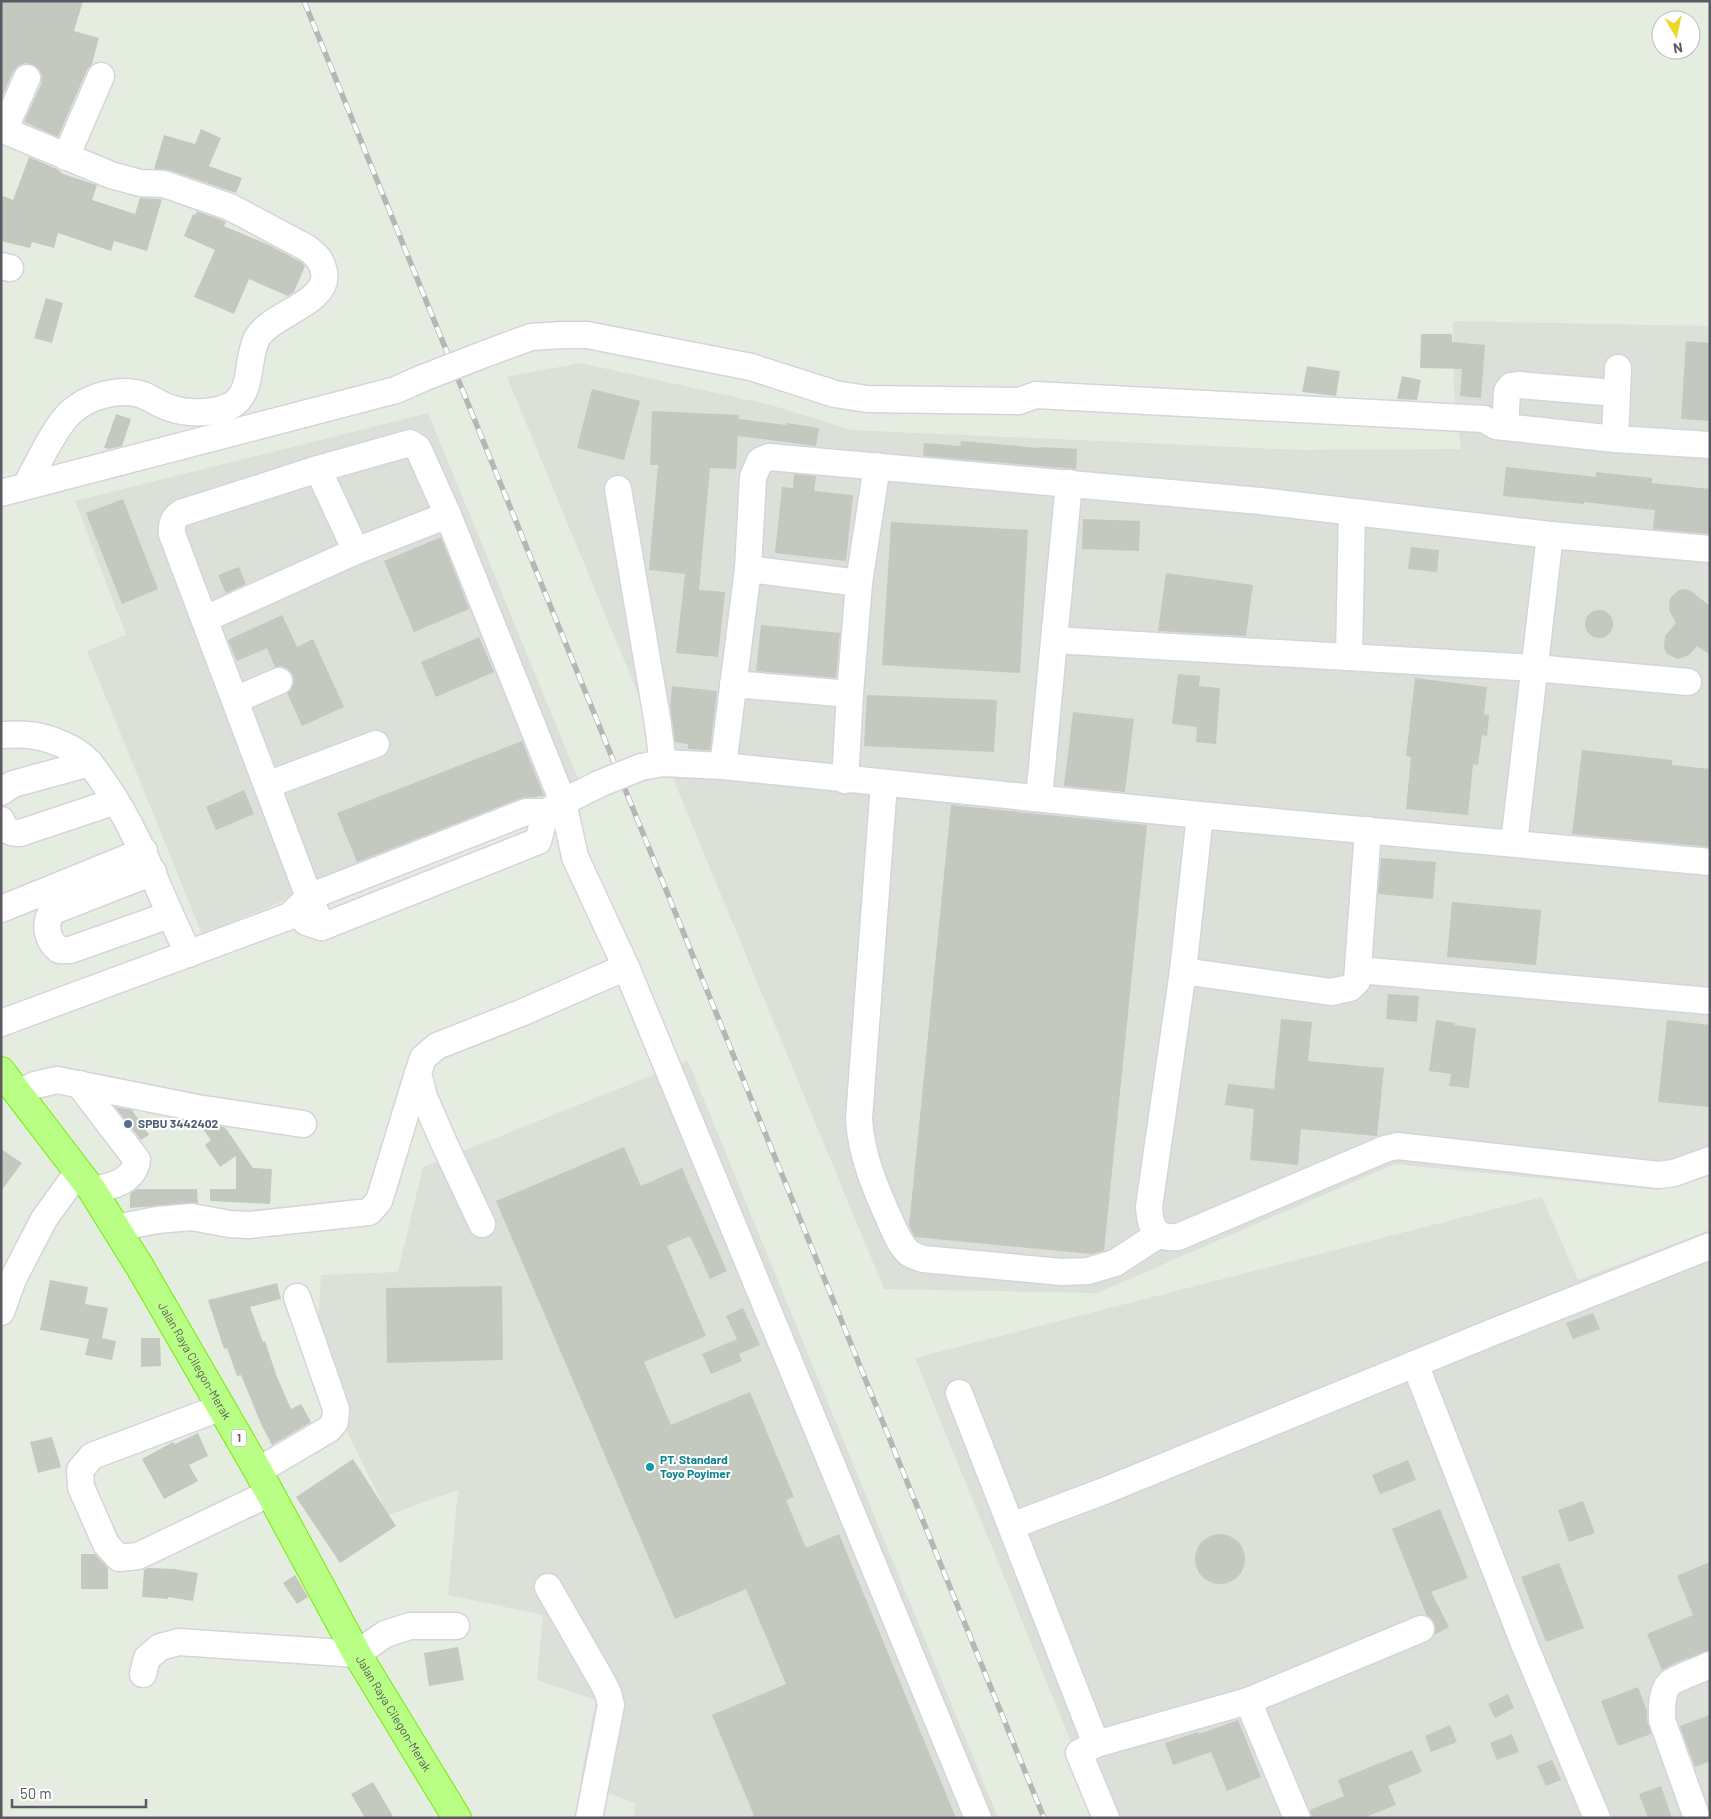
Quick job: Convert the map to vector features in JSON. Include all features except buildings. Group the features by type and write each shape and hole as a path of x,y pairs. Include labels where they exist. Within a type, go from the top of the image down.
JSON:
{"highway":[{"name":"Jalan Raya Cilegon-Merak","path":"1,1071 85,1181 116,1228 222,1407 356,1654 457,1818"}],"street":[{"path":"66,157 101,76"},
{"path":"13,490 71,412 90,400 103,395 121,392 141,395 171,409 192,412 210,411 228,407 237,402 244,392 258,337 271,324 312,298 321,288 325,278 323,265 318,256 307,248 230,207 164,184 140,183 110,175 2,130 27,78"},
{"path":"13,490 396,390 531,337 562,334 588,335 752,367 835,394 867,399 1019,400 1035,408 1486,435 1500,427 1615,439 1710,445"},
{"path":"1500,427 1507,391 1511,386 1617,380 1615,439"},
{"path":"322,927 172,534 171,526 174,517 181,512 318,469 410,443 418,448 448,515 554,807 626,967 978,1818"},
{"path":"723,766 748,569 753,477 760,462 769,458 1260,501 1550,535 1710,549"},
{"path":"845,780 850,694 860,583 877,466"},
{"path":"318,469 356,551"},
{"path":"1039,798 1069,483"},
{"path":"618,489 652,765"},
{"path":"1348,657 1352,512"},
{"path":"205,619 356,551 448,515"},
{"path":"1514,843 1550,535"},
{"path":"748,569 860,583"},
{"path":"1054,640 1535,668 1688,682"},
{"path":"235,700 279,681"},
{"path":"733,684 850,694"},
{"path":"1,735 28,734 64,745 80,754 90,764 116,801 149,862 169,914 189,954"},
{"path":"268,785 376,744"},
{"path":"1,792 13,784 90,764"},
{"path":"1,1023 290,916 309,897 526,812 554,807 599,784 652,765 723,766 1200,815 1710,862"},
{"path":"884,783 859,1119 860,1136 864,1152 880,1198 900,1243 910,1255 923,1259 1062,1272 1088,1270 1116,1262 1158,1235"},
{"path":"1,820 4,828 12,833 20,833 116,801"},
{"path":"290,916 322,927 538,841 554,807"},
{"path":"1200,815 1183,971 1149,1207 1152,1227 1158,1235 1167,1238 1178,1237 1385,1149 1397,1146 1659,1175 1674,1173 1710,1160"},
{"path":"1183,971 1331,992 1350,988 1357,981 1368,830"},
{"path":"1,910 149,862"},
{"path":"149,862 51,912 46,925 51,943 59,950 70,950 169,914"},
{"path":"116,1228 156,1220 192,1217 229,1224 249,1225 369,1212 379,1201 423,1058 438,1046 521,1013 626,967"},
{"path":"1358,970 1710,1001"},
{"path":"418,1073 424,1097 482,1224"},
{"path":"18,1093 57,1080 197,1108 303,1124"},
{"path":"1,1312 13,1279 44,1219 85,1181 111,1186 119,1183 134,1170 137,1160 79,1084"},
{"path":"1011,1526 1104,1491 1710,1246"},
{"path":"222,1407 92,1456 80,1470 81,1487 106,1544 118,1558 138,1556 264,1482 329,1430 335,1422 336,1409 297,1298"},
{"path":"1415,1364 1525,1646 1597,1818"},
{"path":"959,1393 1096,1744"},
{"path":"548,1587 605,1687 610,1704 589,1818"},
{"path":"143,1674 147,1658 160,1647 179,1642 356,1654 385,1634 410,1626 456,1626"},
{"path":"1106,1818 1079,1753 1096,1744 1248,1701 1421,1629"},
{"path":"1697,1818 1662,1720 1662,1706 1664,1694 1670,1683 1710,1665"},
{"path":"1248,1701 1297,1818"}],"shaded area":[{"path":"1453,321 1710,326 1710,1169 1658,1190 1395,1164 1097,1293 884,1289 507,377 580,363 771,405 851,430 1302,450 1461,449 1454,393"},
{"path":"428,413 579,781 202,934 87,651 126,635 75,501"},
{"path":"688,1061 998,1818 633,1818 636,1804 580,1781 596,1700 537,1680 543,1615 448,1595 458,1490 388,1515 315,1366 321,1275 398,1272 423,1167"},
{"path":"1542,1197 1578,1280 1710,1230 1710,1818 1102,1818 915,1358"}],"railway":[{"path":"304,1 1044,1818"}],"place":[{"name":"SPBU 3442402","path":"128,1124"},
{"name":"PT. Standard Toyo Poyimer","path":"650,1467"}]}
